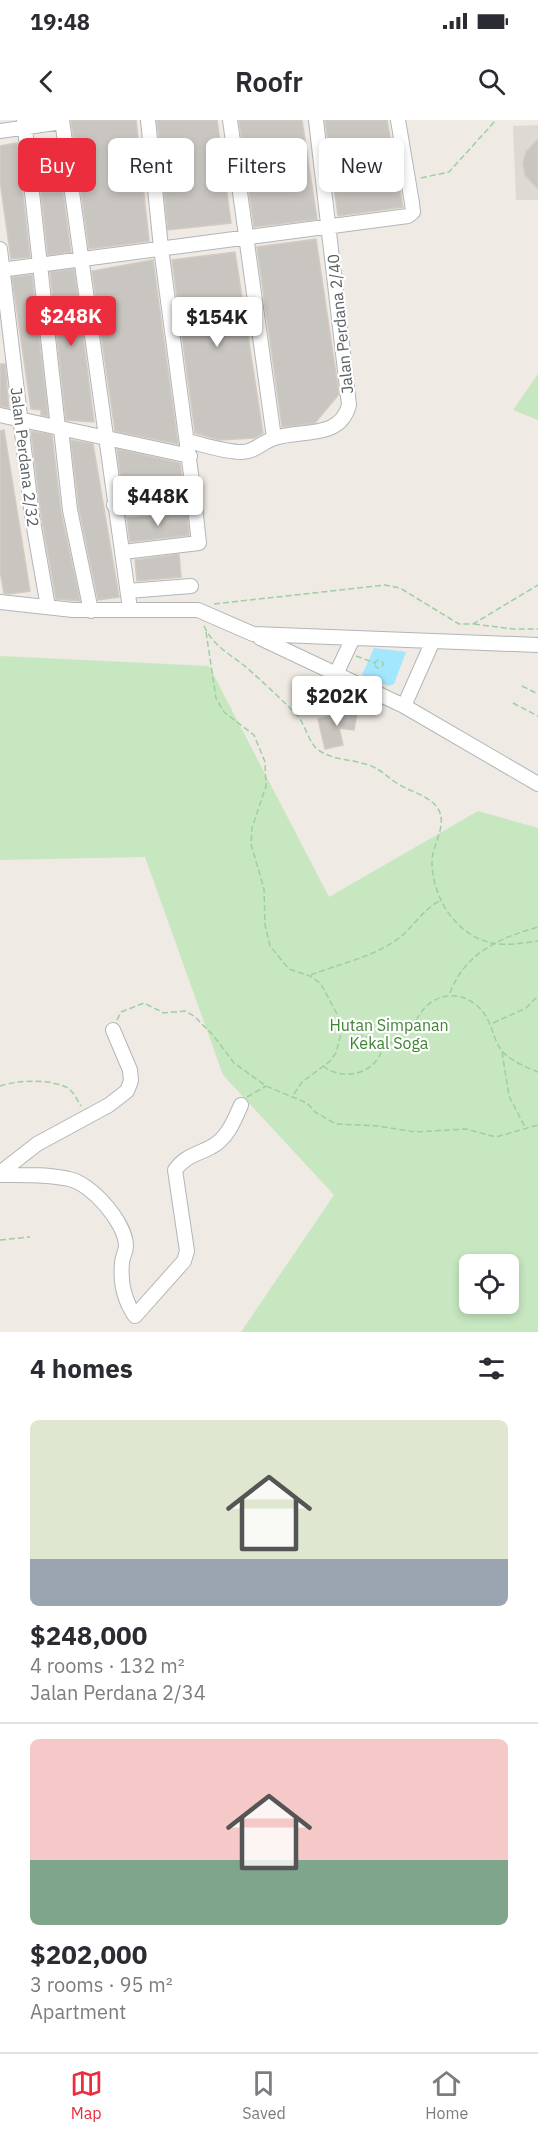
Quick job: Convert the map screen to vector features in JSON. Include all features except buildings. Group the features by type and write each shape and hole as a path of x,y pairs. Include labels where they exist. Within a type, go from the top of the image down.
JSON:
{"street":[{"path":"123,552 199,543 190,456 161,248 148,120"},
{"path":"188,441 243,452 261,447 274,438 230,120"},
{"path":"315,120 329,226"},
{"path":"1,261 38,265 408,216 412,212 412,203 398,120"},
{"path":"0,130 24,124 62,121 130,609"},
{"path":"24,124 38,265 70,510 91,611"},
{"name":"Jalan Perdana 2/40","path":"274,438 317,433 334,426 346,417 349,405 329,226"},
{"name":"Jalan Perdana 2/32","path":"1,261 32,516 48,607"},
{"path":"0,415 190,456"},
{"path":"114,505 194,497"},
{"path":"128,591 191,586"},
{"path":"0,602 91,611 198,610 337,672 404,706 538,784"},
{"path":"253,634 432,643 538,645"},
{"path":"337,672 353,638"},
{"path":"404,706 432,643"},
{"path":"0,1174 37,1144 87,1114 109,1105 127,1091 131,1081 130,1070 113,1030"},
{"path":"0,1174 72,1179 104,1203 117,1218 124,1235 126,1247 122,1261 124,1297 135,1316 184,1261 188,1251 175,1170 181,1162 195,1152 210,1148 222,1139 241,1105"}],"path":[{"path":"408,181 448,172 496,120"},
{"path":"383,1046 370,1037 357,1035 343,1025 327,993 310,976 289,969 270,946 265,925 264,889 251,844 252,828 266,786 265,762 254,735 224,712 216,698 206,631 198,610 219,602 299,596 365,585 385,585 400,588 459,624 513,629 538,628"},
{"path":"473,624 538,585"},
{"path":"206,631 222,650 246,668 298,716 316,748 337,758 381,770 396,783 433,802 440,813 439,842 432,859 439,901 465,928 493,943 538,941"},
{"path":"363,658 375,663"},
{"path":"522,686 538,694"},
{"path":"513,703 538,716"},
{"path":"310,976 373,953 404,933 417,917 439,901"},
{"path":"450,994 456,979 467,963 493,943 538,927"},
{"path":"383,1046 394,1042 413,1027 421,1012 434,1001 450,994 465,996 479,1007 492,1024 502,1051 509,1096 525,1127"},
{"path":"492,1024 526,1008 538,996"},
{"path":"113,1030 121,1012 134,1005 144,1003 164,1013 185,1011 203,1023 234,1063 267,1086 293,1095 307,1103 315,1112 344,1127 379,1126 415,1132 466,1129 496,1137 514,1134 525,1127 538,1125"},
{"path":"293,1095 302,1082 336,1053 343,1025"},
{"path":"322,1066 333,1073 347,1075 366,1070 380,1059 383,1046"},
{"path":"502,1051 538,1072"},
{"path":"0,1086 12,1082 49,1083 69,1088 87,1114"},
{"path":"241,1105 249,1096 267,1086"},
{"path":"0,1240 30,1237"}],"shaded area":[{"path":"538,125 538,200 516,200 513,126"}],"green space":[{"path":"538,374 538,420 513,410"},
{"name":"Hutan Simpanan Kekal Soga","path":"0,656 209,666 329,897 478,811 538,828 538,1332 241,1332 334,1195 223,1075 145,857 0,860"}],"water":[{"path":"374,648 406,652 394,684 389,686 362,675"}]}
